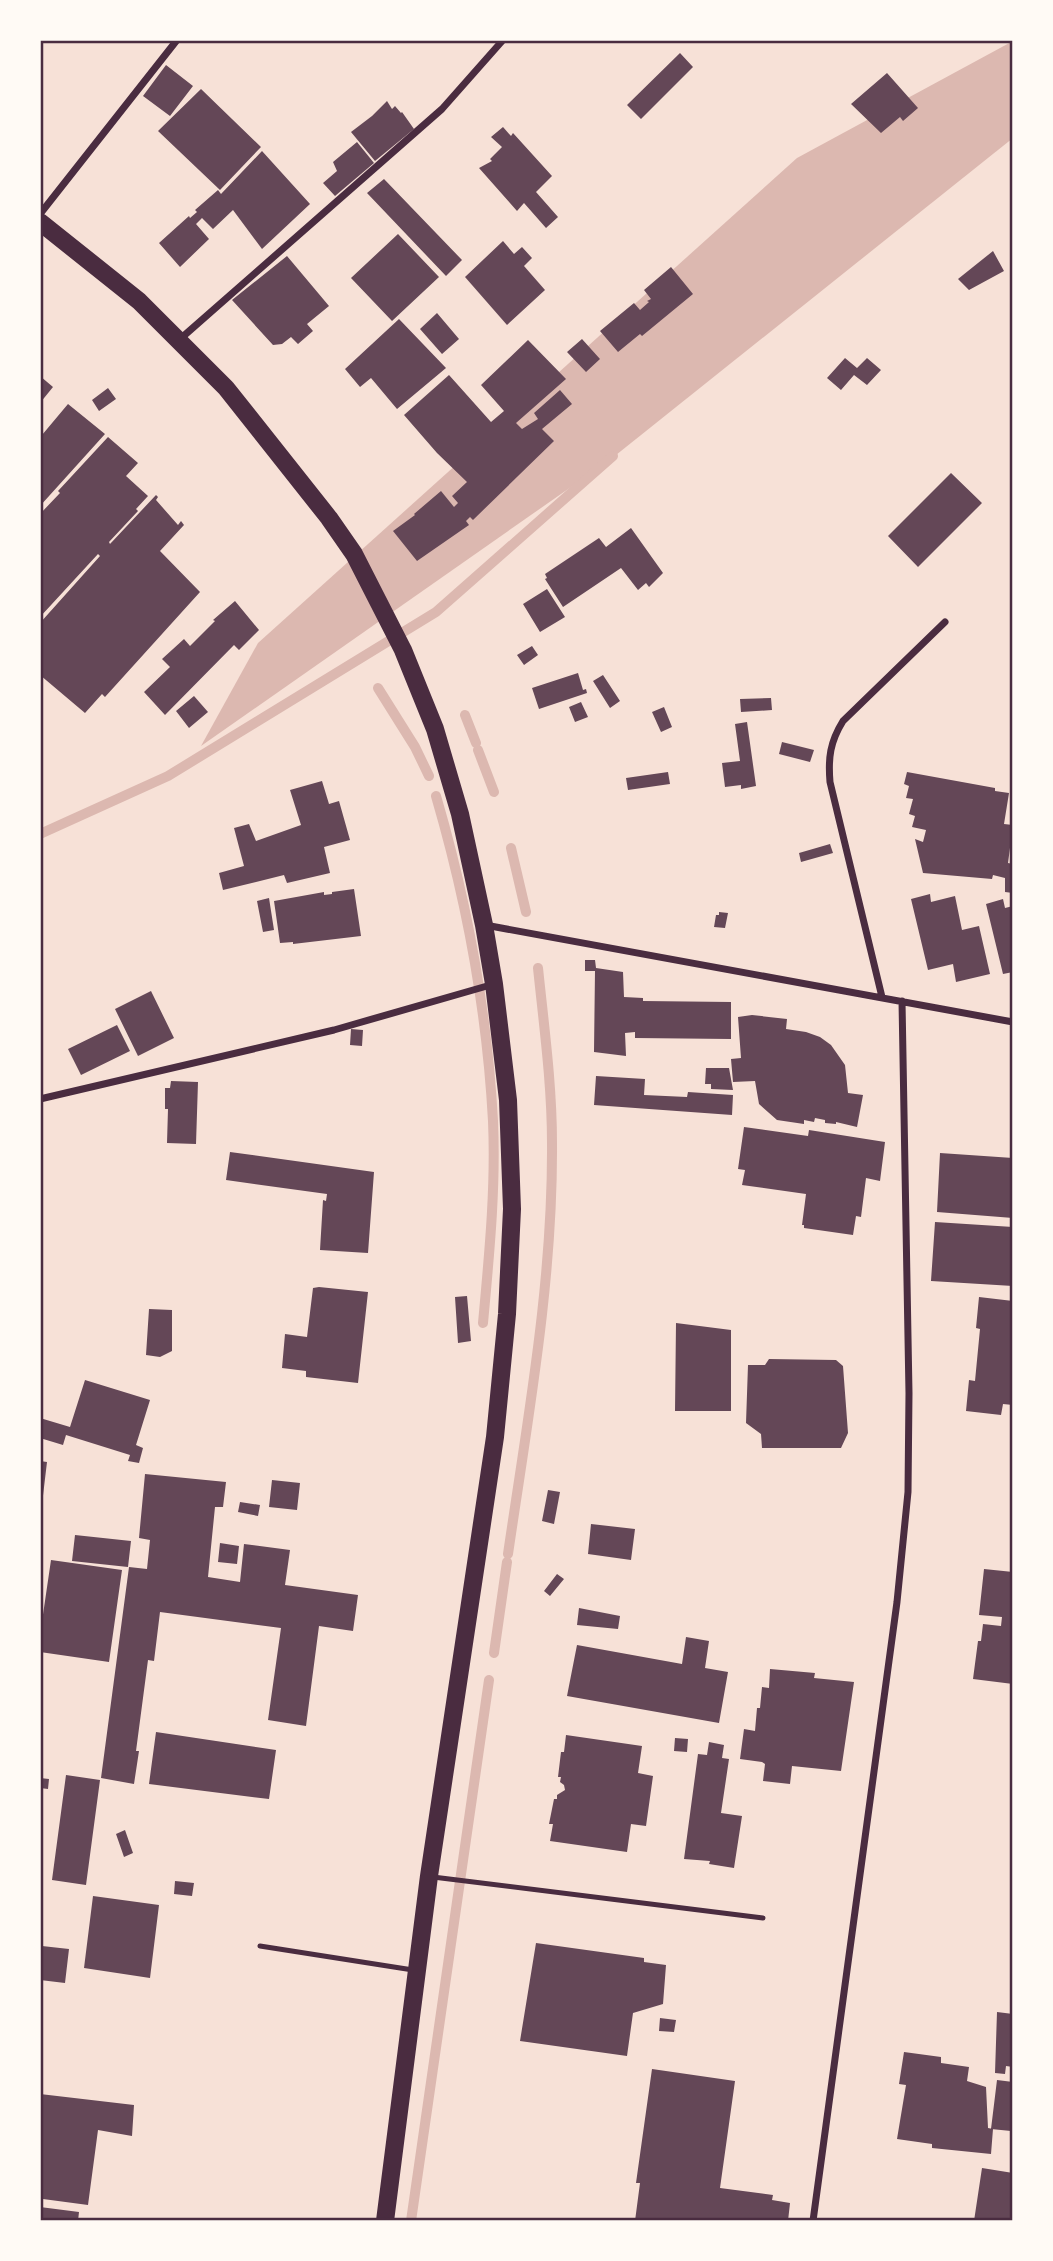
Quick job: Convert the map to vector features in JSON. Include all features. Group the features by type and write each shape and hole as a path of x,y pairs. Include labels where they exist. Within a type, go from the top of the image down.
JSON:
{"main road":[{"path":"40,222 139,301 226,388 330,517 354,554 403,650 435,729 460,814 485,925 508,1100 512,1209 507,1314 495,1437 429,1876 385,2221"}],"street":[{"path":"40,214 177,40"},
{"path":"179,341 442,109 503,40"},
{"path":"882,997 830,782 828,758 832,738 843,721 945,622"},
{"path":"485,925 1013,1022"},
{"path":"40,1099 334,1030 494,984"},
{"path":"813,2221 897,1602 908,1492 909,1393 902,1001"}],"lane":[{"path":"429,1876 763,1918"},
{"path":"260,1947 418,1971"}],"shaded area":[{"path":"1013,41 1013,138 611,459 201,746 258,643 797,158"}],"building":[{"path":"680,53 693,67 641,119 627,105"},
{"path":"166,65 193,86 170,116 143,96"},
{"path":"887,73 918,108 903,121 900,117 881,133 851,104"},
{"path":"201,89 261,147 220,190 158,131"},
{"path":"387,101 392,109 395,106 402,112 414,129 375,161 351,132"},
{"path":"503,127 511,136 513,133 552,176 536,192 558,217 546,228 524,203 517,211 479,168 492,161 490,159 502,147 491,137"},
{"path":"357,142 374,163 335,196 323,183 337,171 333,162"},
{"path":"262,151 310,204 262,249 233,210 213,229 202,218 196,224 209,239 180,267 159,243 197,212 195,210 218,190 221,194"},
{"path":"384,179 462,260 446,276 367,193"},
{"path":"398,234 439,277 392,321 351,278"},
{"path":"503,241 514,254 522,247 532,258 524,266 545,290 507,325 465,277"},
{"path":"993,251 1004,271 969,290 958,279"},
{"path":"287,256 329,306 307,324 313,331 298,344 291,337 282,344 273,345 232,300"},
{"path":"671,267 693,294 618,352 600,331 634,303 640,310 649,302 647,301 651,299 644,290"},
{"path":"437,313 459,339 442,354 420,329"},
{"path":"399,319 446,368 397,409 371,378 360,387 345,369"},
{"path":"582,339 600,359 586,372 567,352"},
{"path":"528,340 566,379 516,423 522,429 538,419 534,413 560,390 572,404 542,429 554,441 473,520 470,517 466,521 469,525 417,561 393,531 441,491 454,507 458,503 452,496 467,482 404,415 449,375 491,422 504,411 481,385"},
{"path":"845,358 857,368 867,358 881,370 867,385 854,375 841,390 827,378"},
{"path":"40,376 53,387 40,403"},
{"path":"108,388 116,399 99,411 92,400"},
{"path":"68,404 105,434 40,506 40,434 42,435"},
{"path":"108,437 138,463 126,476 148,496 110,544 156,495 156,500 178,525 181,521 184,525 160,551 200,592 105,697 102,694 85,713 40,675 40,623 100,556 98,554 40,617 40,514"},
{"path":"951,473 982,503 918,567 888,536"},
{"path":"631,528 663,573 649,587 646,583 638,590 621,568 563,607 545,579 545,574 599,538 606,547"},
{"path":"547,589 565,617 540,632 523,604"},
{"path":"235,601 259,630 239,650 234,645 165,715 144,692 170,667 162,659 184,639 190,646 215,621 213,620"},
{"path":"532,646 538,655 524,665 517,655"},
{"path":"578,673 583,690 586,689 587,693 539,709 532,688"},
{"path":"603,675 620,701 610,708 593,681"},
{"path":"194,696 208,712 189,728 176,711"},
{"path":"771,698 772,710 741,712 740,699"},
{"path":"581,702 588,717 575,722 569,707"},
{"path":"664,707 672,727 661,732 652,712"},
{"path":"747,722 756,786 741,789 741,785 725,787 722,763 740,761 735,724"},
{"path":"782,742 814,750 810,762 779,754"},
{"path":"668,772 670,784 628,790 626,778"},
{"path":"907,772 1009,793 1004,824 1013,825 1008,863 1013,864 1013,893 1005,892 1005,878 993,875 992,879 923,873 915,839 923,842 926,830 912,827 915,816 909,814 913,799 906,798 909,786 904,784"},
{"path":"322,781 329,804 339,801 350,840 324,847 330,873 287,883 284,875 223,890 219,873 244,866 234,828 249,824 256,841 301,825 290,790"},
{"path":"830,844 833,853 801,862 799,853"},
{"path":"354,889 361,936 293,944 280,943 274,901"},
{"path":"930,894 931,902 955,896 962,930 979,926 990,974 956,982 953,964 928,970 911,899"},
{"path":"269,898 274,930 263,932 257,901"},
{"path":"1003,899 1005,908 1013,906 1013,972 1003,974 986,904"},
{"path":"719,912 728,913 725,928 714,927"},
{"path":"585,960 595,960 596,968 623,972 624,997 643,998 643,1001 731,1002 731,1039 635,1038 635,1032 625,1033 626,1056 594,1052 595,971 585,971"},
{"path":"151,991 174,1038 138,1056 115,1009"},
{"path":"752,1015 787,1019 786,1029 806,1032 831,1045 845,1065 848,1093 863,1095 857,1127 836,1122 825,1123 825,1120 815,1118 814,1122 804,1120 804,1124 777,1120 759,1104 755,1081 733,1082 731,1059 741,1058 738,1017"},
{"path":"117,1025 130,1051 81,1075 68,1049"},
{"path":"351,1029 363,1030 362,1046 350,1045"},
{"path":"706,1068 729,1068 733,1090 711,1089 711,1084 705,1084"},
{"path":"596,1076 645,1079 644,1095 687,1097 688,1092 733,1095 732,1115 594,1105"},
{"path":"171,1081 198,1082 196,1144 167,1143 168,1109 165,1109 165,1088 170,1088"},
{"path":"744,1127 808,1136 809,1130 885,1142 880,1181 866,1178 861,1217 856,1216 853,1235 804,1228 802,1225 806,1194 742,1185 745,1170 738,1169"},
{"path":"230,1152 374,1172 368,1253 320,1250 323,1200 326,1201 327,1194 226,1180"},
{"path":"940,1153 1013,1158 1013,1218 937,1212"},
{"path":"935,1222 1013,1227 1013,1286 931,1281"},
{"path":"313,1288 368,1292 358,1383 306,1377 306,1371 282,1368 285,1334 307,1337"},
{"path":"467,1296 471,1341 458,1343 455,1297"},
{"path":"979,1297 1013,1301 1013,1405 1003,1404 1001,1415 966,1411 969,1380 975,1381 980,1329 976,1328"},
{"path":"149,1309 172,1310 172,1351 160,1357 146,1355"},
{"path":"676,1323 731,1330 731,1411 675,1411"},
{"path":"769,1359 836,1360 843,1366 848,1433 841,1448 762,1448 761,1434 746,1423 748,1365 765,1365"},
{"path":"85,1380 150,1400 136,1445 143,1448 139,1463 128,1461 130,1455 66,1435 63,1445 40,1438 40,1418 70,1427"},
{"path":"40,1461 47,1462 42,1504 40,1504"},
{"path":"145,1474 226,1482 223,1507 215,1507 208,1577 240,1582 244,1544 290,1550 285,1585 358,1595 353,1631 319,1626 306,1726 268,1720 281,1628 160,1612 154,1661 148,1660 134,1784 101,1778 129,1567 147,1569 150,1540 139,1538"},
{"path":"272,1480 300,1483 297,1510 269,1507"},
{"path":"548,1490 560,1492 554,1524 542,1521"},
{"path":"240,1502 260,1505 258,1516 238,1512"},
{"path":"591,1524 635,1529 631,1560 588,1554"},
{"path":"75,1535 131,1541 128,1567 72,1561"},
{"path":"220,1543 239,1546 237,1564 218,1562"},
{"path":"51,1560 122,1570 109,1662 40,1652"},
{"path":"984,1569 1013,1572 1013,1684 973,1679 983,1624 1001,1626 1002,1617 979,1615"},
{"path":"557,1574 564,1579 550,1596 544,1591"},
{"path":"579,1608 620,1616 618,1629 577,1625"},
{"path":"686,1637 709,1641 705,1668 728,1672 719,1723 567,1696 577,1645 682,1664"},
{"path":"770,1669 815,1673 814,1678 854,1682 841,1771 792,1766 790,1784 763,1781 765,1764 740,1759 744,1729 755,1731 762,1687 769,1688"},
{"path":"156,1732 276,1750 269,1799 149,1784"},
{"path":"566,1735 642,1746 638,1773 653,1776 646,1826 631,1824 627,1852 550,1841 553,1824 549,1824 554,1799 565,1790 560,1782 561,1777 558,1777"},
{"path":"675,1738 688,1739 687,1752 674,1751"},
{"path":"709,1742 724,1745 722,1758 729,1759 721,1813 742,1816 734,1868 709,1864 710,1861 684,1859 698,1754 707,1755"},
{"path":"66,1775 100,1780 86,1885 52,1880"},
{"path":"40,1778 49,1779 48,1789 40,1788"},
{"path":"125,1830 133,1853 124,1857 116,1834"},
{"path":"175,1881 194,1883 192,1896 174,1894"},
{"path":"93,1896 159,1905 150,1978 84,1968"},
{"path":"536,1943 644,1958 644,1962 666,1965 663,2004 633,2013 627,2056 520,2041"},
{"path":"42,1946 69,1949 65,1983 40,1980"},
{"path":"997,2012 1013,2014 1013,2067 1006,2066 1005,2074 995,2073"},
{"path":"660,2018 676,2020 674,2032 659,2031"},
{"path":"904,2052 941,2057 941,2063 969,2067 967,2081 986,2087 988,2128 993,2129 991,2154 932,2148 932,2144 897,2139 906,2085 899,2084"},
{"path":"652,2069 735,2081 720,2188 773,2195 772,2200 790,2203 788,2221 635,2221 640,2183 636,2183"},
{"path":"997,2080 1013,2082 1011,2131 991,2129"},
{"path":"40,2094 134,2105 132,2136 98,2130 88,2205 43,2199 43,2202 40,2202"},
{"path":"982,2168 1013,2173 1013,2221 974,2221"},
{"path":"40,2207 79,2212 78,2221 40,2221"}],"waterway":[{"path":"40,834 168,776 436,612 613,456"},
{"path":"378,688 415,747 429,776"},
{"path":"465,715 476,743"},
{"path":"478,750 494,792"},
{"path":"436,796 474,957 490,1080 494,1172 483,1323"},
{"path":"511,848 526,912"},
{"path":"508,1554 538,1349 551,1195 551,1099 538,968"},
{"path":"494,1653 507,1562"},
{"path":"411,2221 489,1680"}]}
